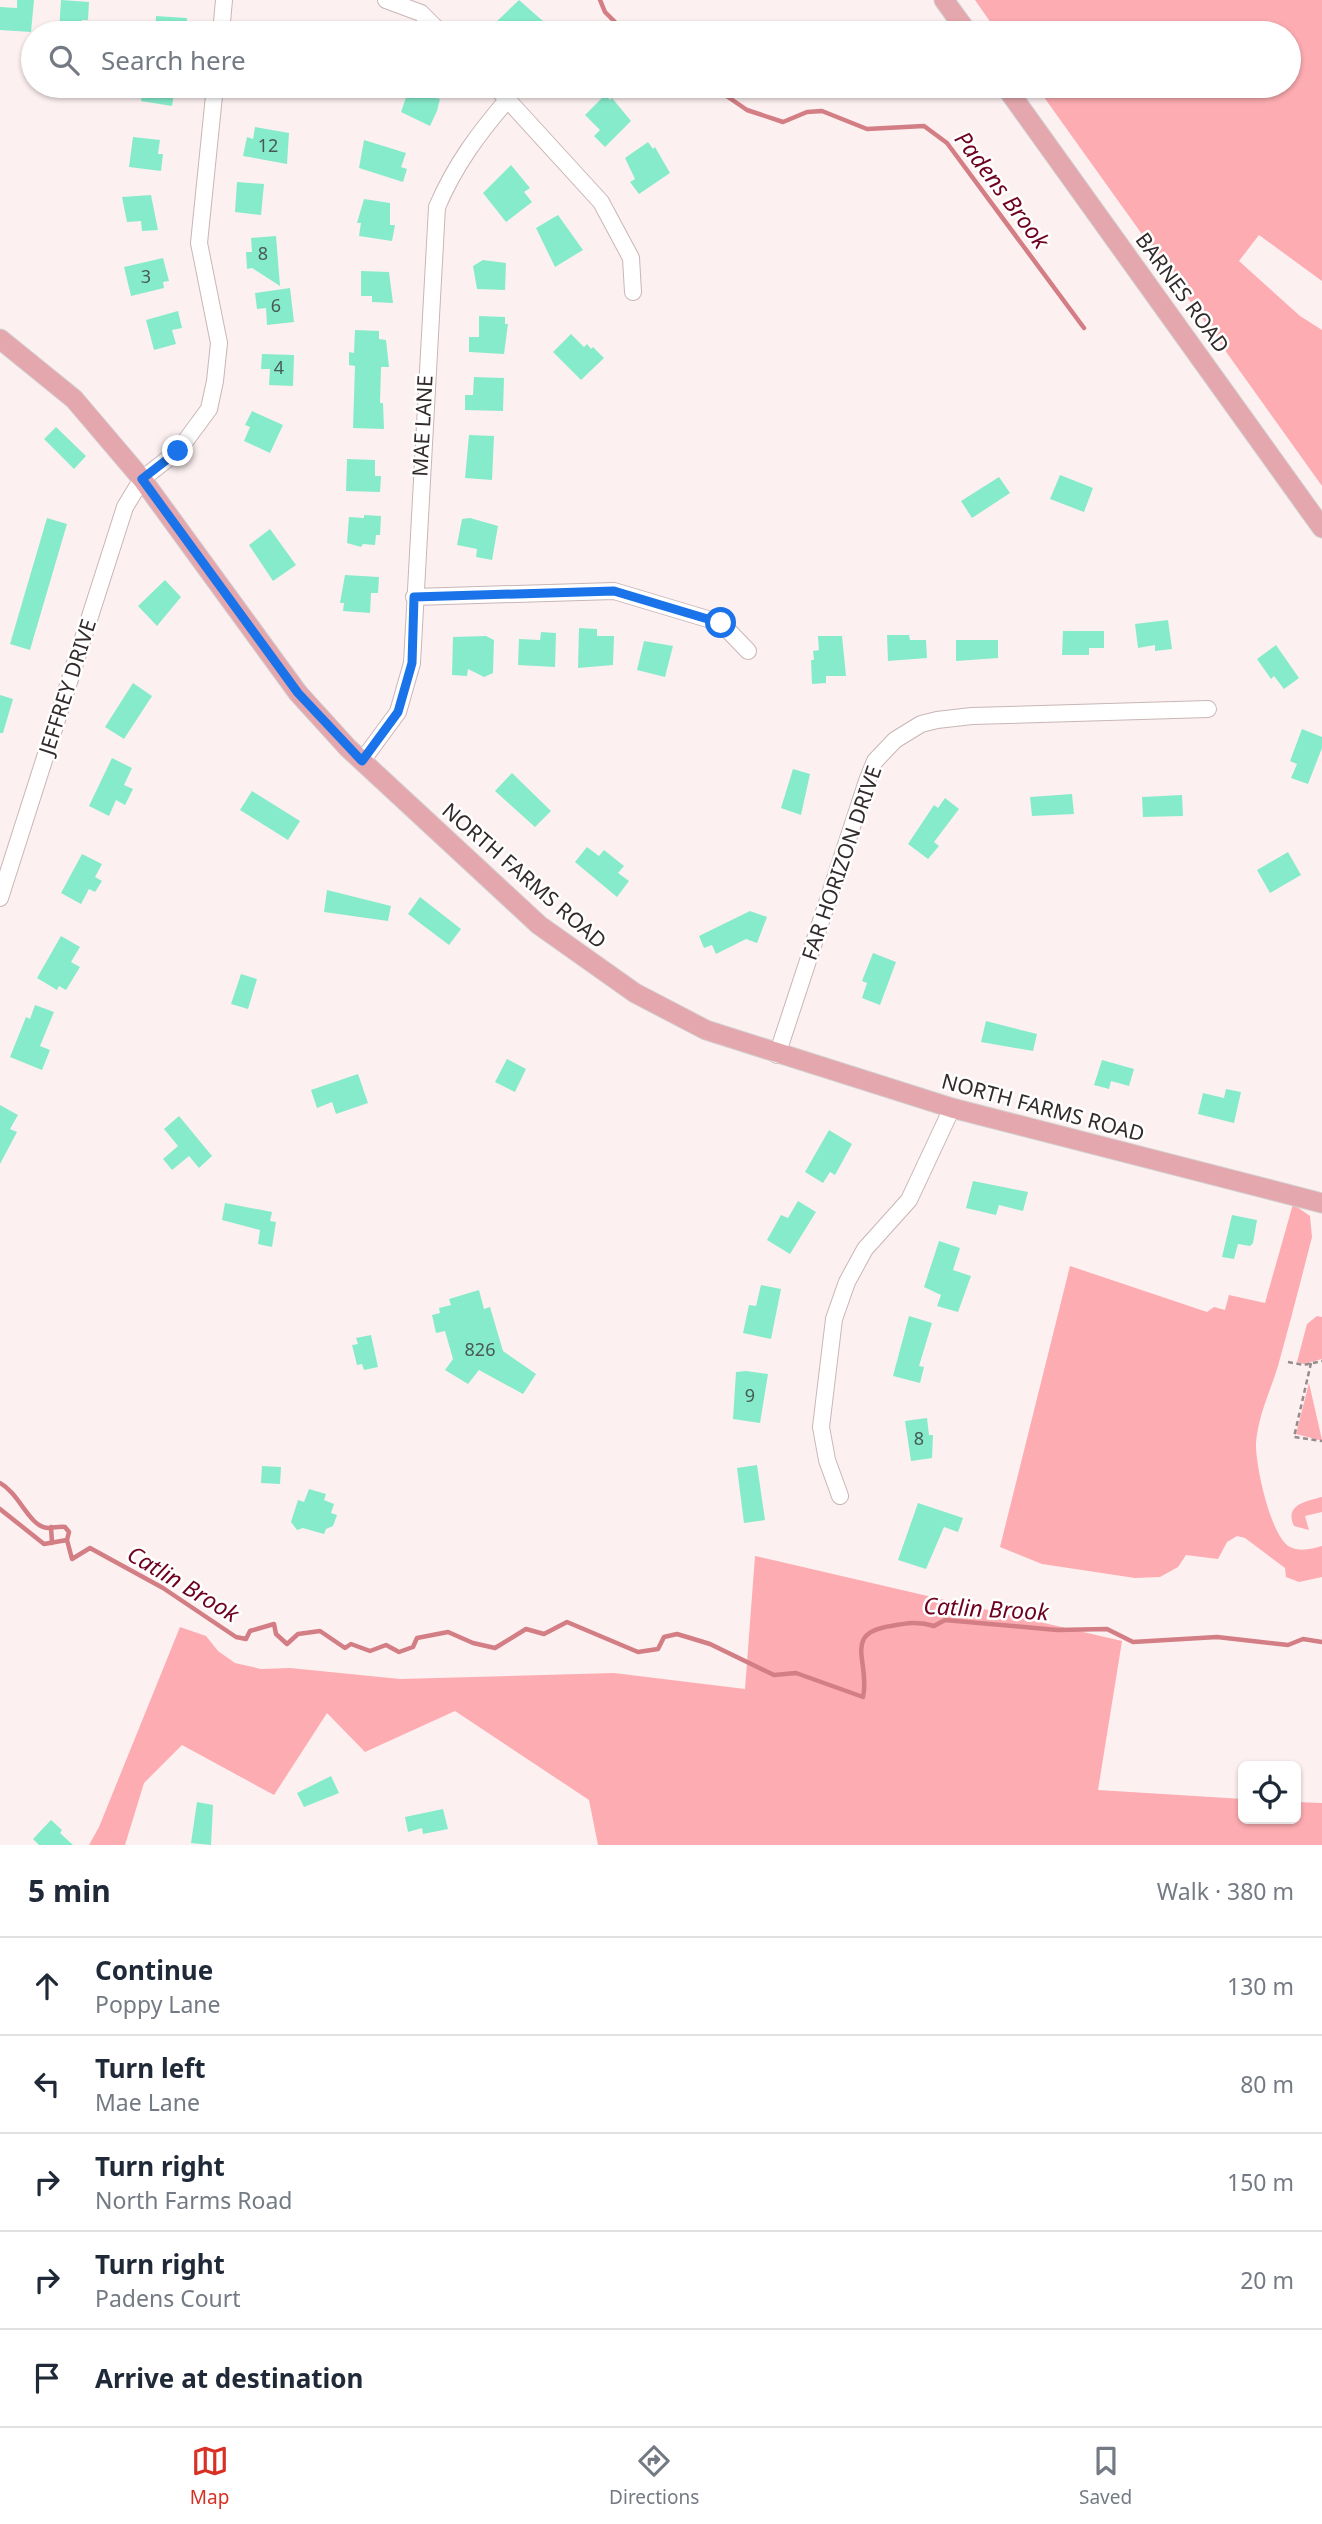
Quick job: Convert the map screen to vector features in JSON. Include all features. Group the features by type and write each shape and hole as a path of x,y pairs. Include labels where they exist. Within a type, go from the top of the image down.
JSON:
{"main road":[{"path":"944,0 959,21"},
{"name":"BARNES ROAD","path":"1014,98 1322,528"},
{"name":"NORTH FARMS ROAD","path":"0,339 74,399 142,479 298,693 362,761 539,925 586,961 635,993 706,1030 777,1055 952,1108 1322,1203"}],"street":[{"path":"222,21 224,0"},
{"path":"386,0 421,13 429,21"},
{"path":"142,479 178,451 209,409 215,381 219,343 199,243 214,98"},
{"path":"508,99 601,202 631,258 633,292"},
{"name":"MAE LANE","path":"362,761 398,712 412,663 437,207 451,174 472,141 508,99"},
{"name":"JEFFREY DRIVE","path":"0,898 125,508 142,479"},
{"path":"414,597 614,591 721,623 748,651"},
{"name":"FAR HORIZON DRIVE","path":"777,1055 867,782 875,761 895,740 921,724 972,716 1208,709"},
{"path":"839,1496 827,1460 821,1427 834,1320 847,1282 865,1249 909,1200 952,1108"}],"path":[{"path":"1288,1362 1322,1361"},
{"path":"1311,1363 1294,1437 1322,1441"}],"shaded area":[{"path":"975,0 1322,0 1322,281 1259,235 1239,261 1300,316 1322,330 1322,486 1045,98 1301,98 1301,21 990,21"},
{"path":"1293,1204 1310,1216 1312,1237 1278,1366 1259,1423 1256,1453 1261,1483 1277,1530 1283,1541 1294,1549 1306,1550 1322,1546 1322,1577 1299,1582 1286,1577 1285,1568 1245,1538 1237,1536 1227,1542 1218,1559 1186,1555 1178,1567 1160,1577 1135,1578 1042,1564 1000,1547 1070,1266 1207,1312 1214,1307 1225,1310 1229,1295 1265,1303"},
{"path":"1317,1316 1322,1317 1322,1359 1304,1364 1297,1362 1307,1324"},
{"path":"1309,1383 1322,1440 1296,1434"},
{"path":"1322,1497 1322,1512 1305,1516 1309,1530 1294,1526 1294,1509 1303,1502"},
{"path":"755,1556 1122,1641 1098,1790 1238,1799 1238,1824 1301,1824 1301,1802 1322,1803 1322,1845 598,1845 589,1800 455,1711 365,1752 327,1713 274,1795 182,1745 144,1783 125,1845 89,1845 99,1827 180,1627 206,1636 218,1651 235,1663 261,1669 290,1668 400,1679 614,1673 745,1689"}],"building":[{"path":"17,0 34,0 32,21 21,21 21,31 0,30 0,7 17,8"},
{"path":"61,0 89,2 88,20 60,21"},
{"path":"519,0 543,21 497,21"},
{"path":"156,16 187,18 187,21 156,21"},
{"path":"141,98 173,98 172,106 141,101"},
{"path":"406,98 440,99 430,126 401,112"},
{"path":"602,98 612,98 631,121 605,147 594,136 600,130 585,115"},
{"path":"255,127 289,133 287,164 243,156 247,137 253,139"},
{"path":"133,137 160,140 158,154 163,154 161,171 129,167"},
{"path":"364,140 406,153 401,167 407,169 403,182 359,168"},
{"path":"648,142 653,149 655,147 670,173 639,194 630,182 635,179 625,158"},
{"path":"511,165 530,188 524,192 532,202 506,222 483,193"},
{"path":"237,182 264,184 261,215 235,212"},
{"path":"151,195 158,230 142,231 141,221 127,222 122,197"},
{"path":"364,199 390,203 390,225 395,225 392,241 359,236 361,223 357,223"},
{"path":"558,215 583,250 555,267 536,228"},
{"path":"276,236 280,286 252,268 247,269 246,252 252,252 251,238"},
{"path":"163,258 169,281 163,282 164,288 131,296 124,267"},
{"path":"483,260 506,263 505,290 477,289 473,266"},
{"path":"361,271 389,272 393,303 372,302 372,296 361,296"},
{"path":"290,288 294,322 267,325 266,308 257,309 255,293"},
{"path":"178,311 182,328 172,330 176,344 154,350 146,320"},
{"path":"479,316 505,317 505,324 508,324 504,354 469,352 469,337 479,337"},
{"path":"355,330 379,331 379,339 386,340 389,367 381,367 380,403 383,403 384,429 353,428 355,366 349,365 349,352 354,353"},
{"path":"571,334 584,347 587,344 591,349 593,347 604,358 581,380 553,352"},
{"path":"262,354 294,355 293,386 269,385 270,369 261,369"},
{"path":"474,377 504,378 503,411 465,410 465,395 473,395"},
{"path":"252,411 283,425 270,453 244,441 250,427 245,425"},
{"path":"56,427 86,456 74,469 44,439"},
{"path":"469,435 494,436 492,480 465,478"},
{"path":"347,459 375,460 375,476 381,476 380,492 346,491"},
{"path":"1060,475 1093,488 1084,512 1050,499"},
{"path":"999,477 1010,493 972,518 961,501"},
{"path":"364,515 381,516 380,535 376,535 375,545 363,544 361,547 347,543 349,517 364,518"},
{"path":"47,518 67,524 30,650 10,644"},
{"path":"470,518 498,526 492,560 476,557 477,549 457,545 462,519"},
{"path":"270,529 296,565 273,581 249,545"},
{"path":"345,575 379,577 378,593 371,593 370,613 343,611 344,603 340,603"},
{"path":"165,580 181,597 157,626 138,606"},
{"path":"1168,620 1172,649 1155,651 1155,645 1138,648 1135,624"},
{"path":"579,628 597,629 597,636 614,636 613,665 578,668"},
{"path":"1063,631 1104,631 1104,648 1089,648 1089,655 1062,655"},
{"path":"541,632 556,633 555,667 518,665 519,639 540,640"},
{"path":"887,635 909,635 910,640 926,640 927,658 888,661"},
{"path":"486,636 494,640 493,673 484,677 468,669 467,676 452,675 453,637"},
{"path":"818,636 842,636 846,676 826,676 826,683 812,684 811,660 814,660 813,651 819,650"},
{"path":"956,640 998,640 998,658 956,661"},
{"path":"644,641 673,646 665,677 637,670"},
{"path":"1276,645 1299,678 1284,689 1274,676 1271,679 1257,659"},
{"path":"133,683 152,696 124,739 105,727"},
{"path":"0,695 13,699 3,733 0,733"},
{"path":"1302,729 1322,737 1322,748 1308,784 1291,778 1297,764 1290,761"},
{"path":"112,758 132,768 124,785 133,789 125,805 116,800 109,816 89,806"},
{"path":"793,769 810,774 801,815 781,808"},
{"path":"512,773 551,811 535,827 495,791"},
{"path":"252,791 300,821 288,840 240,810"},
{"path":"1072,794 1074,814 1032,816 1030,797"},
{"path":"1182,795 1183,816 1143,817 1142,797"},
{"path":"945,798 959,809 934,842 939,846 928,859 908,844 934,805 938,808"},
{"path":"587,847 599,856 604,850 624,866 618,873 629,881 617,897 575,862"},
{"path":"1288,852 1301,875 1270,893 1257,870"},
{"path":"82,854 102,864 95,877 102,881 95,892 89,889 81,904 61,893"},
{"path":"327,890 391,906 388,921 324,912"},
{"path":"420,897 461,929 449,945 408,914"},
{"path":"750,911 767,917 757,943 746,939 716,954 712,945 704,948 699,936"},
{"path":"61,936 80,947 71,962 80,967 66,990 59,986 57,990 37,978"},
{"path":"873,953 896,962 880,1005 862,998 867,983 862,981"},
{"path":"241,974 257,979 248,1009 231,1004"},
{"path":"35,1005 54,1012 40,1046 50,1050 42,1070 10,1057 26,1017 30,1019"},
{"path":"986,1021 1037,1034 1033,1051 981,1042"},
{"path":"507,1059 526,1069 515,1092 495,1082"},
{"path":"1102,1060 1134,1069 1129,1086 1111,1081 1109,1089 1094,1085"},
{"path":"358,1074 368,1103 336,1114 332,1102 317,1108 311,1090"},
{"path":"1226,1089 1241,1092 1234,1123 1198,1114 1203,1093 1224,1098"},
{"path":"0,1105 18,1115 10,1129 17,1132 0,1164"},
{"path":"179,1116 212,1156 199,1168 189,1156 172,1170 163,1159 178,1146 164,1129"},
{"path":"829,1130 852,1144 835,1175 830,1172 823,1183 805,1172"},
{"path":"973,1181 1028,1192 1023,1211 999,1205 996,1215 966,1208"},
{"path":"798,1201 816,1212 790,1254 767,1240 781,1215 788,1218"},
{"path":"225,1203 272,1212 270,1221 276,1222 272,1247 258,1244 260,1230 222,1220"},
{"path":"1232,1215 1257,1220 1253,1243 1250,1246 1238,1244 1234,1259 1222,1257"},
{"path":"939,1241 960,1248 953,1270 971,1276 958,1312 937,1306 941,1295 924,1287"},
{"path":"761,1285 781,1289 771,1339 743,1333 749,1305 756,1306"},
{"path":"479,1290 484,1309 490,1307 503,1351 536,1374 523,1394 479,1370 468,1384 445,1370 453,1359 445,1331 436,1333 432,1315 440,1313 439,1308 451,1305 449,1299"},
{"path":"909,1316 932,1323 919,1366 924,1367 920,1383 893,1376"},
{"path":"371,1335 378,1367 364,1370 362,1364 357,1365 352,1345 358,1344 356,1338"},
{"path":"736,1372 768,1374 760,1423 733,1419"},
{"path":"927,1418 929,1435 933,1435 932,1458 911,1461 905,1421"},
{"path":"757,1465 765,1520 744,1523 737,1468"},
{"path":"262,1466 281,1467 280,1484 261,1483"},
{"path":"309,1489 326,1494 324,1500 334,1504 331,1513 337,1515 333,1526 326,1529 324,1534 303,1528 297,1530 291,1522 298,1500 304,1502"},
{"path":"918,1503 963,1518 958,1532 944,1527 926,1569 898,1560"},
{"path":"331,1776 339,1793 304,1807 297,1793"},
{"path":"197,1802 213,1805 211,1845 191,1843"},
{"path":"443,1809 448,1829 423,1834 422,1828 408,1832 405,1817"},
{"path":"51,1820 73,1845 39,1845 33,1839"}],"waterway":[{"name":"Padens Brook","path":"600,0 605,12 614,21"},
{"name":"Padens Brook","path":"730,98 747,110 783,122 807,112 822,111 867,129 924,126 947,143 1084,328"},
{"path":"0,1483 35,1522 48,1528 65,1527 69,1532 67,1540"},
{"name":"Catlin Brook","path":"0,1509 44,1544 67,1540 72,1559 90,1548 163,1588 236,1637 246,1639 250,1631 274,1624 276,1634 287,1644 298,1634 320,1631 345,1648 351,1644 370,1651 386,1645 399,1652 413,1647 417,1638 448,1632 473,1643 495,1648 526,1629 544,1634 567,1622 638,1652 658,1649 664,1637 677,1634 710,1644 774,1675 796,1673 863,1697 862,1643 867,1635 876,1630 907,1623 934,1626 945,1620 1057,1630 1107,1629 1133,1642 1217,1637 1288,1645 1303,1639 1322,1642"},
{"path":"51,1527 52,1543"}],"route":[{"path":"178,451 142,479 298,693 362,761 398,712 412,663 414,597 614,591 721,623"}]}
